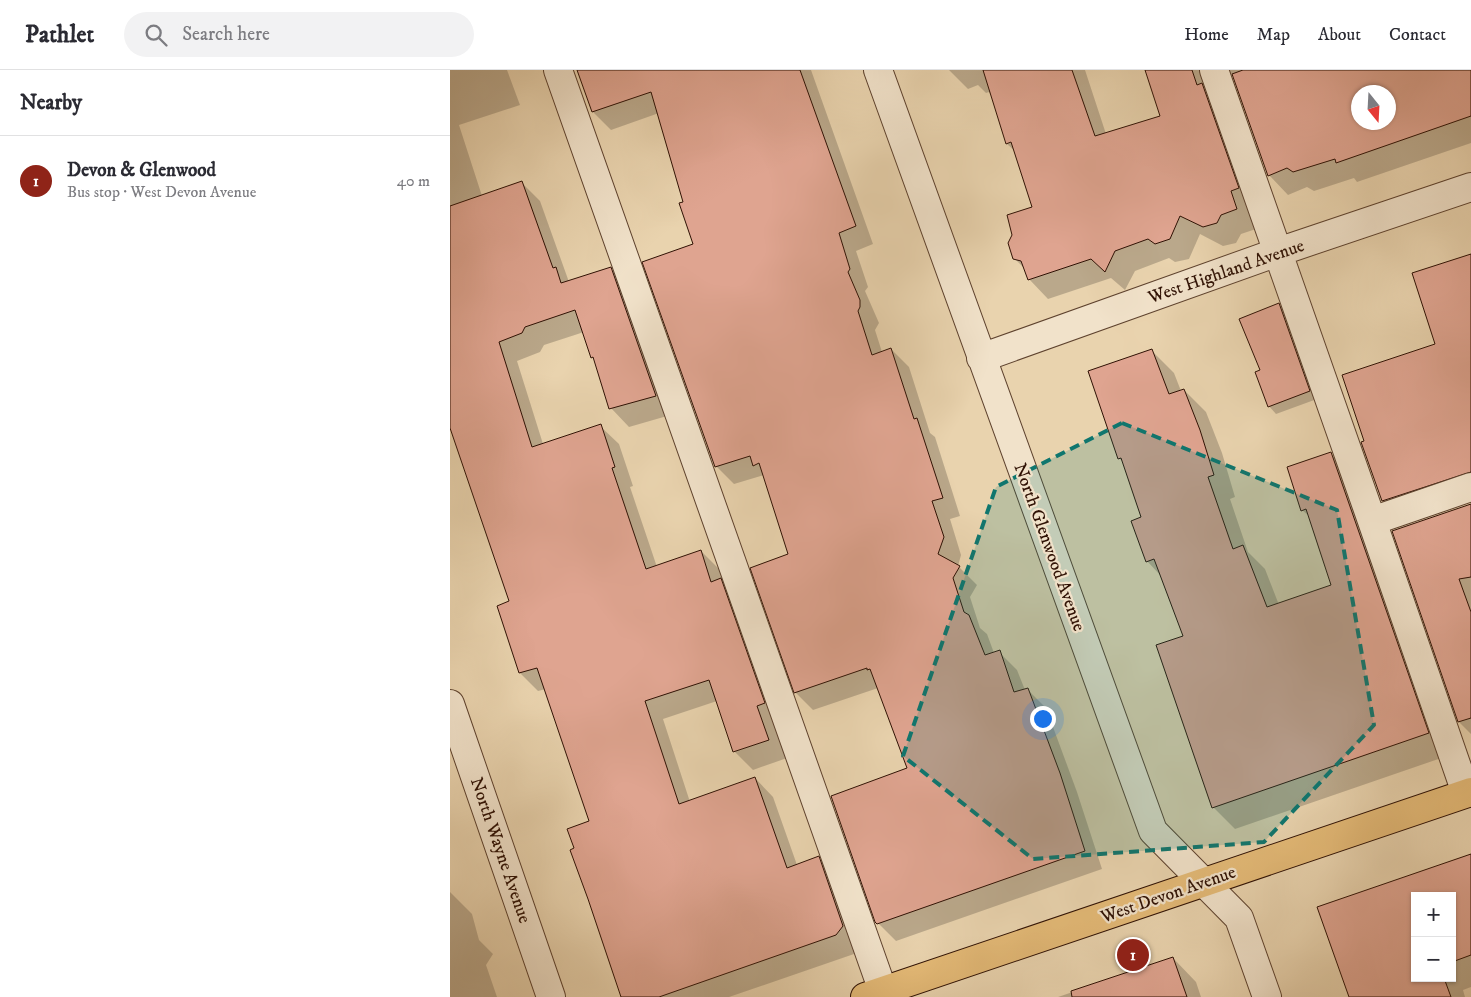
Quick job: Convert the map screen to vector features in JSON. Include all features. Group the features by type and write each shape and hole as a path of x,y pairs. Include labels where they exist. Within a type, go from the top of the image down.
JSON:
{"main road":[{"name":"West Devon Avenue","path":"874,994 1468,792"}],"street":[{"path":"558,70 874,994"},
{"name":"North Glenwood Avenue","path":"878,70 1153,831 1239,918 1267,997"},
{"path":"1214,70 1468,792"},
{"name":"West Highland Avenue","path":"981,358 1278,252 1471,188"},
{"path":"1372,521 1471,487"},
{"name":"North Wayne Avenue","path":"450,704 551,997"}],"highlighted area":[{"path":"1122,423 1337,510 1374,725 1264,842 1033,859 903,756 996,487"}],"building":[{"path":"577,70 800,70 856,226 839,233 850,269 848,272 860,300 858,311 872,355 891,348 914,419 917,418 943,498 932,501 944,537 938,554 960,566 953,578 964,612 969,615 985,655 1000,650 1014,692 1028,688 1060,773 1085,851 877,924 875,922 831,796 907,768 870,669 867,670 867,668 794,693 750,568 788,554 759,463 753,466 750,456 715,467 642,262 693,244 679,203 683,202 651,92 592,112"},
{"path":"983,70 1072,70 1095,136 1160,116 1145,70 1192,70 1197,85 1202,83 1239,188 1231,191 1237,209 1221,215 1217,223 1203,227 1180,216 1170,239 1155,244 1148,239 1115,251 1105,272 1091,259 1028,280 1021,261 1013,259 1008,243 1012,235 1007,215 1032,207 1011,142 1006,144"},
{"path":"1243,70 1471,70 1471,116 1336,163 1335,159 1293,172 1287,168 1268,176 1232,74"},
{"path":"522,181 553,268 556,267 561,283 611,267 656,396 609,409 593,357 591,358 575,310 525,327 522,333 499,342 532,447 601,424 615,467 612,468 646,569 701,550 711,582 721,578 765,703 757,706 769,740 733,752 709,680 645,701 679,804 755,777 787,868 819,856 843,926 836,935 659,997 621,997 570,850 574,848 567,829 589,821 537,668 519,673 497,606 509,601 450,428 450,206"},
{"path":"1471,254 1471,472 1382,501 1361,442 1364,441 1342,375 1435,344 1412,273"},
{"path":"1279,303 1310,391 1268,407 1255,372 1260,370 1239,319"},
{"path":"1152,349 1169,394 1184,389 1200,430 1214,475 1208,477 1233,549 1243,545 1267,607 1331,585 1306,509 1301,511 1287,467 1331,452 1429,733 1212,808 1156,645 1183,636 1154,559 1146,562 1131,521 1141,517 1121,458 1118,459 1088,371"},
{"path":"1471,504 1471,577 1459,579 1471,612 1471,718 1458,722 1392,531"},
{"path":"1471,854 1471,955 1456,961 1456,892 1411,892 1411,982 1445,982 1451,997 1349,997 1317,907"},
{"path":"1173,957 1187,997 1072,997 1071,991"}],"place":[{"name":"Devon & Glenwood","path":"1133,955"}]}
